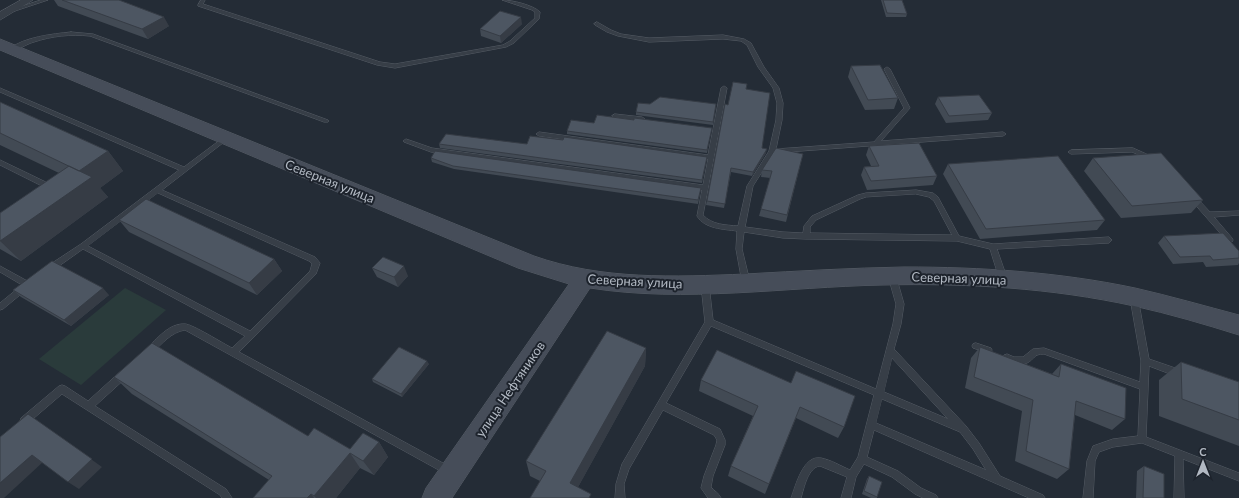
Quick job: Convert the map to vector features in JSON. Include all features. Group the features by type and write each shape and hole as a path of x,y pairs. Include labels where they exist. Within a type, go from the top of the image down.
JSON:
{"main road":[{"name":"Северная улица","path":"6,47 540,268 584,279 638,284 705,284 892,276 1003,278 1043,282 1134,297 1239,326"},
{"name":"улица Нефтяников","path":"436,498 584,279"}],"street":[{"path":"0,17 28,0"}],"lane":[{"path":"13,10 46,0"},
{"path":"203,0 200,5 379,64 395,66 504,46 512,42 537,18 538,12 534,8 504,0"},
{"path":"597,24 620,35 649,40 723,37 742,40 749,44 778,94 780,103 779,120 772,151 750,186 741,229 739,249 746,283"},
{"path":"6,47 42,37 69,34 91,35 326,121"},
{"path":"876,143 907,108 907,105 887,69"},
{"path":"724,88 700,212 702,220 741,229 783,235 957,238 993,247 1109,240"},
{"path":"0,90 185,170"},
{"path":"615,116 646,120"},
{"path":"709,128 717,129"},
{"path":"540,134 711,157"},
{"path":"772,151 1003,134"},
{"path":"43,273 83,246 226,138"},
{"path":"406,141 431,150 705,188"},
{"path":"1071,152 1133,150 1158,162"},
{"path":"0,162 56,190"},
{"path":"157,190 312,259 316,263 313,272 232,353"},
{"path":"806,236 807,226 814,218 858,197 866,195 916,192 931,195 936,199 957,238"},
{"path":"1187,192 1230,240"},
{"path":"1207,215 1239,213"},
{"path":"83,246 250,335"},
{"path":"993,247 1003,278"},
{"path":"0,269 30,283 0,307"},
{"path":"846,498 852,475 862,459 891,351 900,304 892,276"},
{"path":"620,498 620,484 624,467 709,322 705,284"},
{"path":"1134,297 1145,361 1142,439"},
{"path":"709,322 963,429"},
{"path":"141,358 170,332 178,327 186,327 453,473"},
{"path":"976,346 1014,360 1025,360 1036,350 1044,350 1144,387"},
{"path":"891,351 963,429 976,446 997,480"},
{"path":"1145,361 1188,376"},
{"path":"89,406 129,369"},
{"path":"17,428 62,389 223,492 227,498"},
{"path":"661,405 716,432 721,438 721,445 707,479 706,488 711,495 716,498"},
{"path":"871,425 1040,498"},
{"path":"1088,498 1091,461 1096,449 1113,443 1142,439 1239,477"},
{"path":"1179,454 1179,498"},
{"path":"862,459 895,474 918,491 933,498"},
{"path":"796,498 808,467 813,462 821,461 852,475"}],"shaded area":[{"path":"125,288 166,310 81,385 39,359"}],"building":[{"path":"62,0 119,0 164,17 142,29"},
{"path":"883,0 902,0 907,14 887,13"},
{"path":"500,11 521,17 500,36 480,29"},
{"path":"880,65 898,98 868,100 851,66"},
{"path":"733,82 747,84 746,89 770,93 762,148 767,149 753,172 731,168 725,204 707,201 725,104 728,105"},
{"path":"979,95 992,113 949,116 938,97"},
{"path":"660,97 716,104 713,122 636,112 638,103 650,104"},
{"path":"0,102 108,151 79,171 0,133"},
{"path":"597,115 712,128 707,150 567,131 571,120 594,123"},
{"path":"446,134 527,144 530,136 563,140 564,137 707,157 702,180 439,144"},
{"path":"919,143 937,176 871,181 864,167 879,166 869,146"},
{"path":"776,148 803,154 787,215 761,209 772,171 762,170"},
{"path":"435,151 701,188 698,200 453,166 431,158"},
{"path":"1161,153 1203,200 1132,206 1093,158"},
{"path":"1058,156 1105,220 986,229 948,164"},
{"path":"69,166 92,177 0,241 0,213"},
{"path":"146,199 274,259 249,283 119,220"},
{"path":"1223,233 1239,251 1239,258 1213,260 1210,256 1180,257 1164,236"},
{"path":"383,257 404,266 394,277 372,268"},
{"path":"52,261 103,288 64,320 13,290"},
{"path":"607,331 646,348 570,483 591,494 589,498 530,498 546,471 526,461"},
{"path":"152,343 308,436 314,428 350,449 363,433 379,442 363,461 350,453 314,496 311,494 307,498 253,498 272,476 114,377"},
{"path":"399,347 427,361 401,394 372,379"},
{"path":"980,347 1059,377 1061,364 1126,388 1125,419 1076,401 1069,469 1026,451 1033,400 974,377"},
{"path":"717,350 791,383 796,371 855,396 844,427 800,407 769,484 731,466 758,406 701,380"},
{"path":"1181,362 1239,382 1239,420 1182,399"},
{"path":"28,414 92,459 68,482 32,455 0,483 0,437"},
{"path":"1144,466 1164,474 1164,498 1143,498"},
{"path":"869,476 882,482 877,497 864,491"}]}
